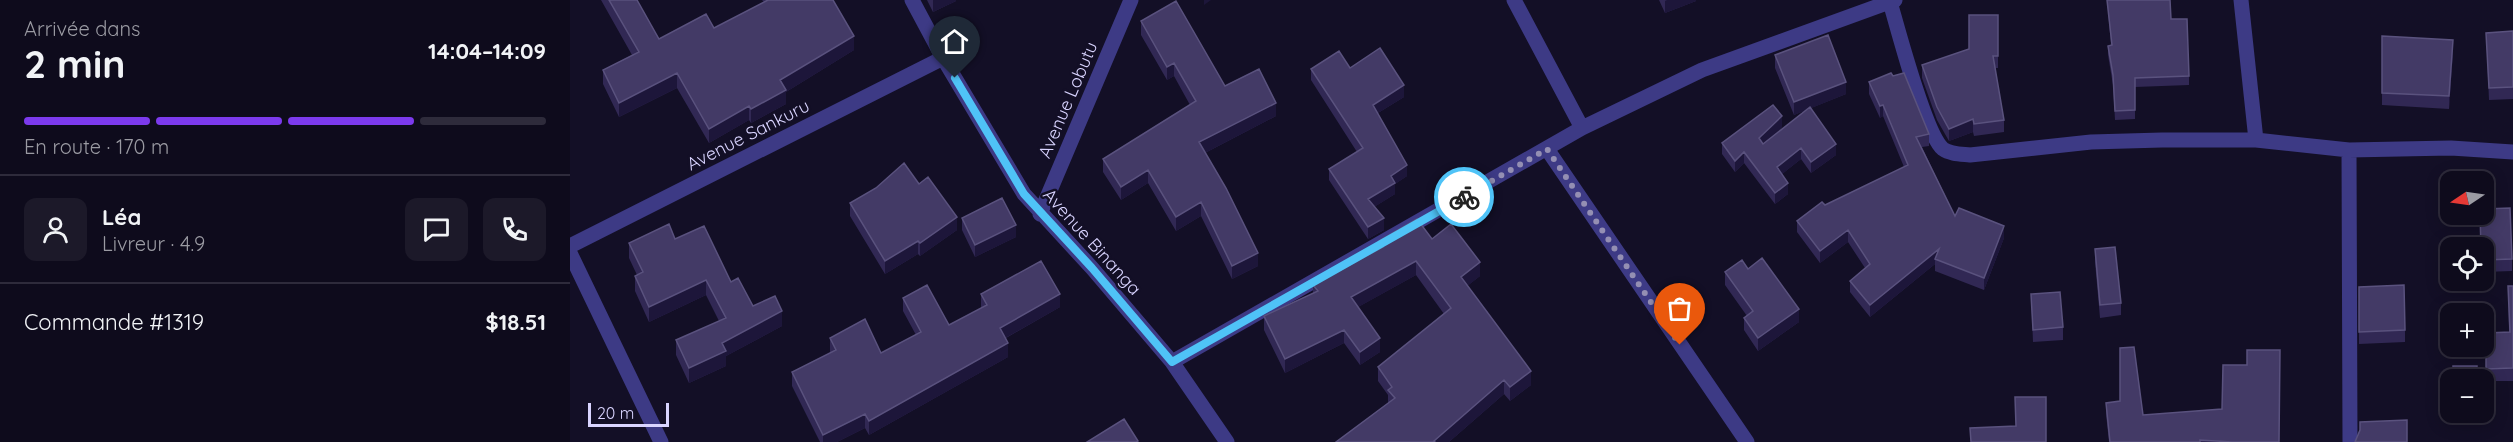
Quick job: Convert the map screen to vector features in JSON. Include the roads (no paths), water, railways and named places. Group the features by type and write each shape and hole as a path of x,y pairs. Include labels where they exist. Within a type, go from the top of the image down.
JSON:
{"street":[{"name":"Avenue Binanga","path":"912,0 1014,179 1040,214 1079,254 1172,362 1227,442"},
{"name":"Avenue Lobutu","path":"1040,214 1131,0"},
{"path":"1514,0 1582,128"},
{"path":"2241,0 2256,140"},
{"path":"1172,362 1582,128 1702,70 1893,1 1911,75 1934,137 1943,148 1950,152 1970,155 2120,141 2256,140 2349,150 2451,148 2513,152"},
{"name":"Avenue Sankuru","path":"570,246 943,58"},
{"path":"1547,149 1747,442"},
{"path":"2349,150 2350,442"},
{"path":"570,253 662,442"}]}
